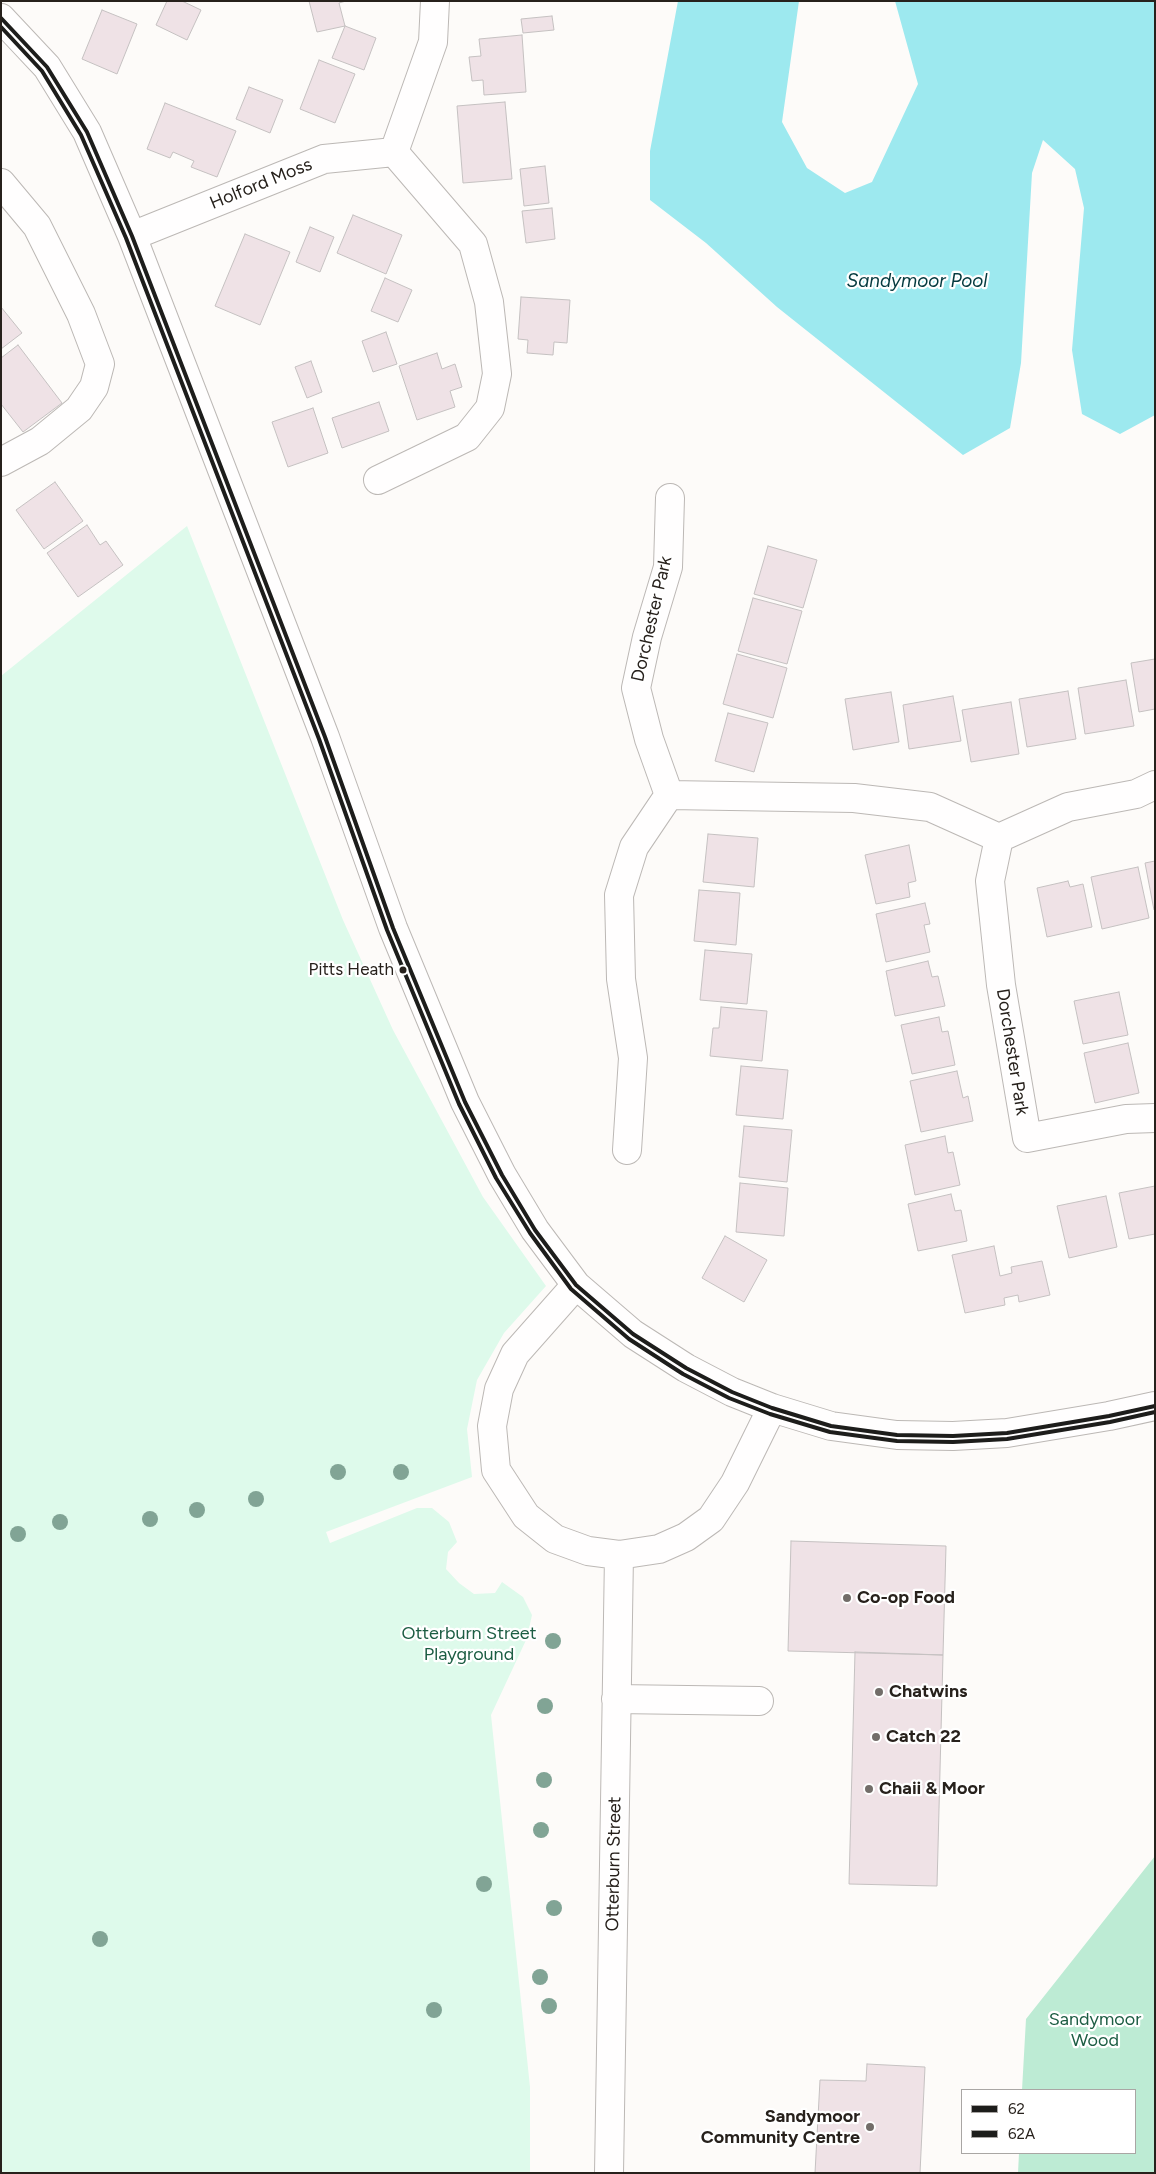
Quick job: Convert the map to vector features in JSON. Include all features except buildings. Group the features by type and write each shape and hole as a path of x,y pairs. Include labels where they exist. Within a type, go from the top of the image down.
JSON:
{"street":[{"path":"378,480 467,437 490,408 497,374 489,302 473,244 394,152 434,42 435,1"},
{"path":"1,18 47,67 87,132 132,236 325,737 393,928 458,1084 511,1190 534,1230 576,1285 633,1334 686,1368 732,1392 772,1408 831,1426 897,1435 953,1436 1007,1433 1109,1416 1155,1406"},
{"name":"Holford Moss","path":"132,236 324,159 394,152"},
{"path":"1,183 37,226 81,314 100,364 94,387 79,408 40,441 1,462"},
{"name":"Dorchester Park","path":"669,795 648,739 636,688 668,567 670,498"},
{"path":"628,1150 633,1058 621,979 619,895 634,847 669,795 854,798 930,807 999,838 1068,807 1136,794 1155,785"},
{"name":"Dorchester Park","path":"999,838 990,881 1001,985 1027,1138 1126,1119 1155,1118"},
{"path":"576,1285 515,1354 499,1389 492,1426 496,1470 526,1516 555,1539 588,1551 619,1555 659,1549 686,1537 710,1519 735,1484 772,1408"},
{"name":"Otterburn Street","path":"609,2173 619,1555"},
{"path":"616,1699 759,1702"}],"green space":[{"name":"Otterburn Street Playground","path":"187,526 343,920 393,1030 483,1197 546,1286 504,1333 477,1380 467,1429 472,1477 326,1532 330,1543 417,1508 432,1508 449,1522 457,1542 448,1552 446,1569 459,1583 474,1594 495,1593 502,1582 523,1597 532,1615 527,1638 491,1715 530,2087 530,2173 1,2173 1,676"},
{"name":"Sandymoor Wood","path":"1155,1856 1155,2173 1018,2173 1019,2154 1136,2154 1136,2089 1022,2089 1026,2019"}],"water":[{"name":"Sandymoor Pool","path":"678,1 799,1 782,122 807,168 845,193 872,182 918,84 895,1 1155,1 1155,415 1120,434 1082,414 1072,350 1084,208 1075,169 1043,140 1032,173 1021,363 1010,428 963,455 777,307 706,243 650,200 650,151"}],"transit line":[{"name":"62","path":"1,18 47,67 87,132 132,236 325,737 393,928 465,1102 502,1175 535,1230 576,1285 633,1334 686,1368 732,1392 772,1408 831,1426 897,1435 953,1436 1007,1433 1109,1416 1155,1406"},
{"name":"62A","path":"1,27 42,71 81,135 126,238 319,739 387,930 459,1104 496,1178 530,1233 571,1289 629,1339 683,1374 729,1398 770,1414 830,1432 897,1441 953,1442 1007,1439 1110,1422 1155,1412"}],"place":[{"name":"Pitts Heath","path":"403,970"},
{"name":"Co-op Food","path":"847,1598"},
{"name":"Chatwins","path":"879,1692"},
{"name":"Catch 22","path":"876,1737"},
{"name":"Chaii & Moor","path":"869,1789"},
{"name":"Sandymoor Community Centre","path":"870,2127"}]}
